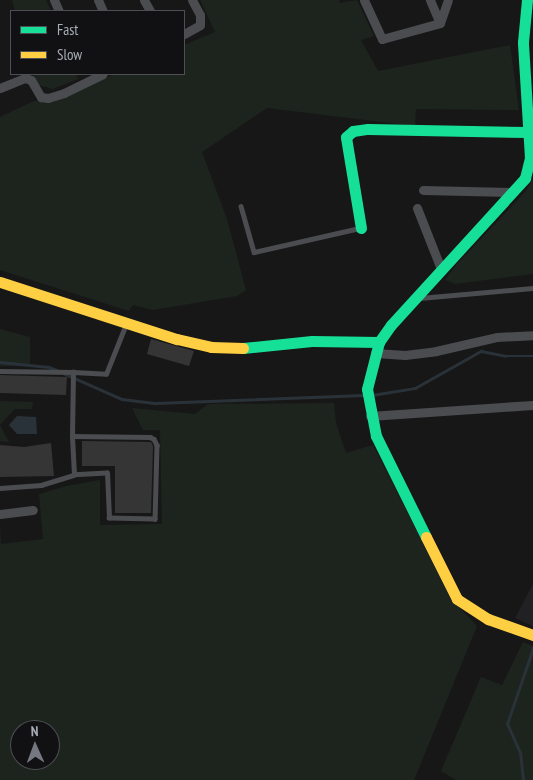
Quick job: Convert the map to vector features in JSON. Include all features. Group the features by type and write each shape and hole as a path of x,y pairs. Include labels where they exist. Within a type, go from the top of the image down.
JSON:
{"street":[{"path":"185,33 200,25 200,14 192,0"},
{"path":"364,0 382,39 440,24"},
{"path":"430,0 440,24"},
{"path":"440,24 448,0"},
{"path":"527,0 530,158 525,178 414,298 379,342 367,389 370,416 376,436 457,599 488,619 533,635"},
{"path":"0,88 24,78 31,80 41,98 48,98 64,93 90,77"},
{"path":"360,228 346,137 354,131 368,129 529,132"},
{"path":"423,190 512,192"},
{"path":"417,208 441,269"},
{"path":"0,282 211,347 238,348 312,341 379,342"},
{"path":"375,353 405,355 436,351 497,336 533,335"},
{"path":"370,416 533,405"},
{"path":"0,514 33,510"}],"lane":[{"path":"241,206 254,252 360,228"},
{"path":"414,298 533,288"},
{"path":"0,371 106,374 127,322"},
{"path":"73,372 72,436 74,475"},
{"path":"0,488 41,486 74,475 107,473 109,518 156,519 158,445 154,439 150,437 72,436"}],"shaded area":[{"path":"12,0 46,0 51,10 15,10"},
{"path":"200,0 339,0 340,3 357,0 374,36 361,40 378,71 510,45 519,110 416,109 415,126 267,108 202,152 227,219 246,290 237,296 153,310 133,305 129,311 0,270 0,117 34,101 49,101 113,75 185,75 185,45 215,32"},
{"path":"33,75 76,75 78,79 53,89 38,85"},
{"path":"533,178 533,274 455,284 445,280 456,265 526,191"},
{"path":"0,329 30,337 30,366 0,366"},
{"path":"0,401 33,402 32,409 15,409 0,425"},
{"path":"334,403 336,423 346,453 373,445 452,600 477,626 414,780 0,780 0,523 1,544 43,539 39,494 66,486 100,480 100,525 162,524 160,430 143,430 132,408 195,414 208,404"},
{"path":"17,416 36,417 37,434 17,434 9,425"},
{"path":"0,425 9,442 0,441"},
{"path":"533,584 533,626 515,618"},
{"path":"523,642 533,646 533,780 456,780 441,771 481,677 502,685"}],"building":[{"path":"151,339 194,351 189,366 147,354"},
{"path":"0,375 67,377 66,395 0,393"},
{"path":"82,441 151,442 153,446 151,513 115,513 115,466 82,466"},
{"path":"51,443 54,476 0,477 0,445 24,447"}],"waterway":[{"path":"372,395 415,388 481,351 506,356 533,356"},
{"path":"0,362 49,367 57,370"},
{"path":"65,374 122,399 156,403 364,395"},
{"path":"523,780 520,753 507,724 533,648"}],"traffic: fast":[{"path":"426,537 376,436 367,389 379,342 391,325 525,178 530,158 523,42 527,0"},
{"path":"361,228 346,137 353,131 368,129 529,132"},
{"path":"243,348 312,341 379,342"}],"traffic: slow":[{"path":"0,282 177,339 211,347 243,348"},
{"path":"426,537 457,599 488,619 533,635"}]}
